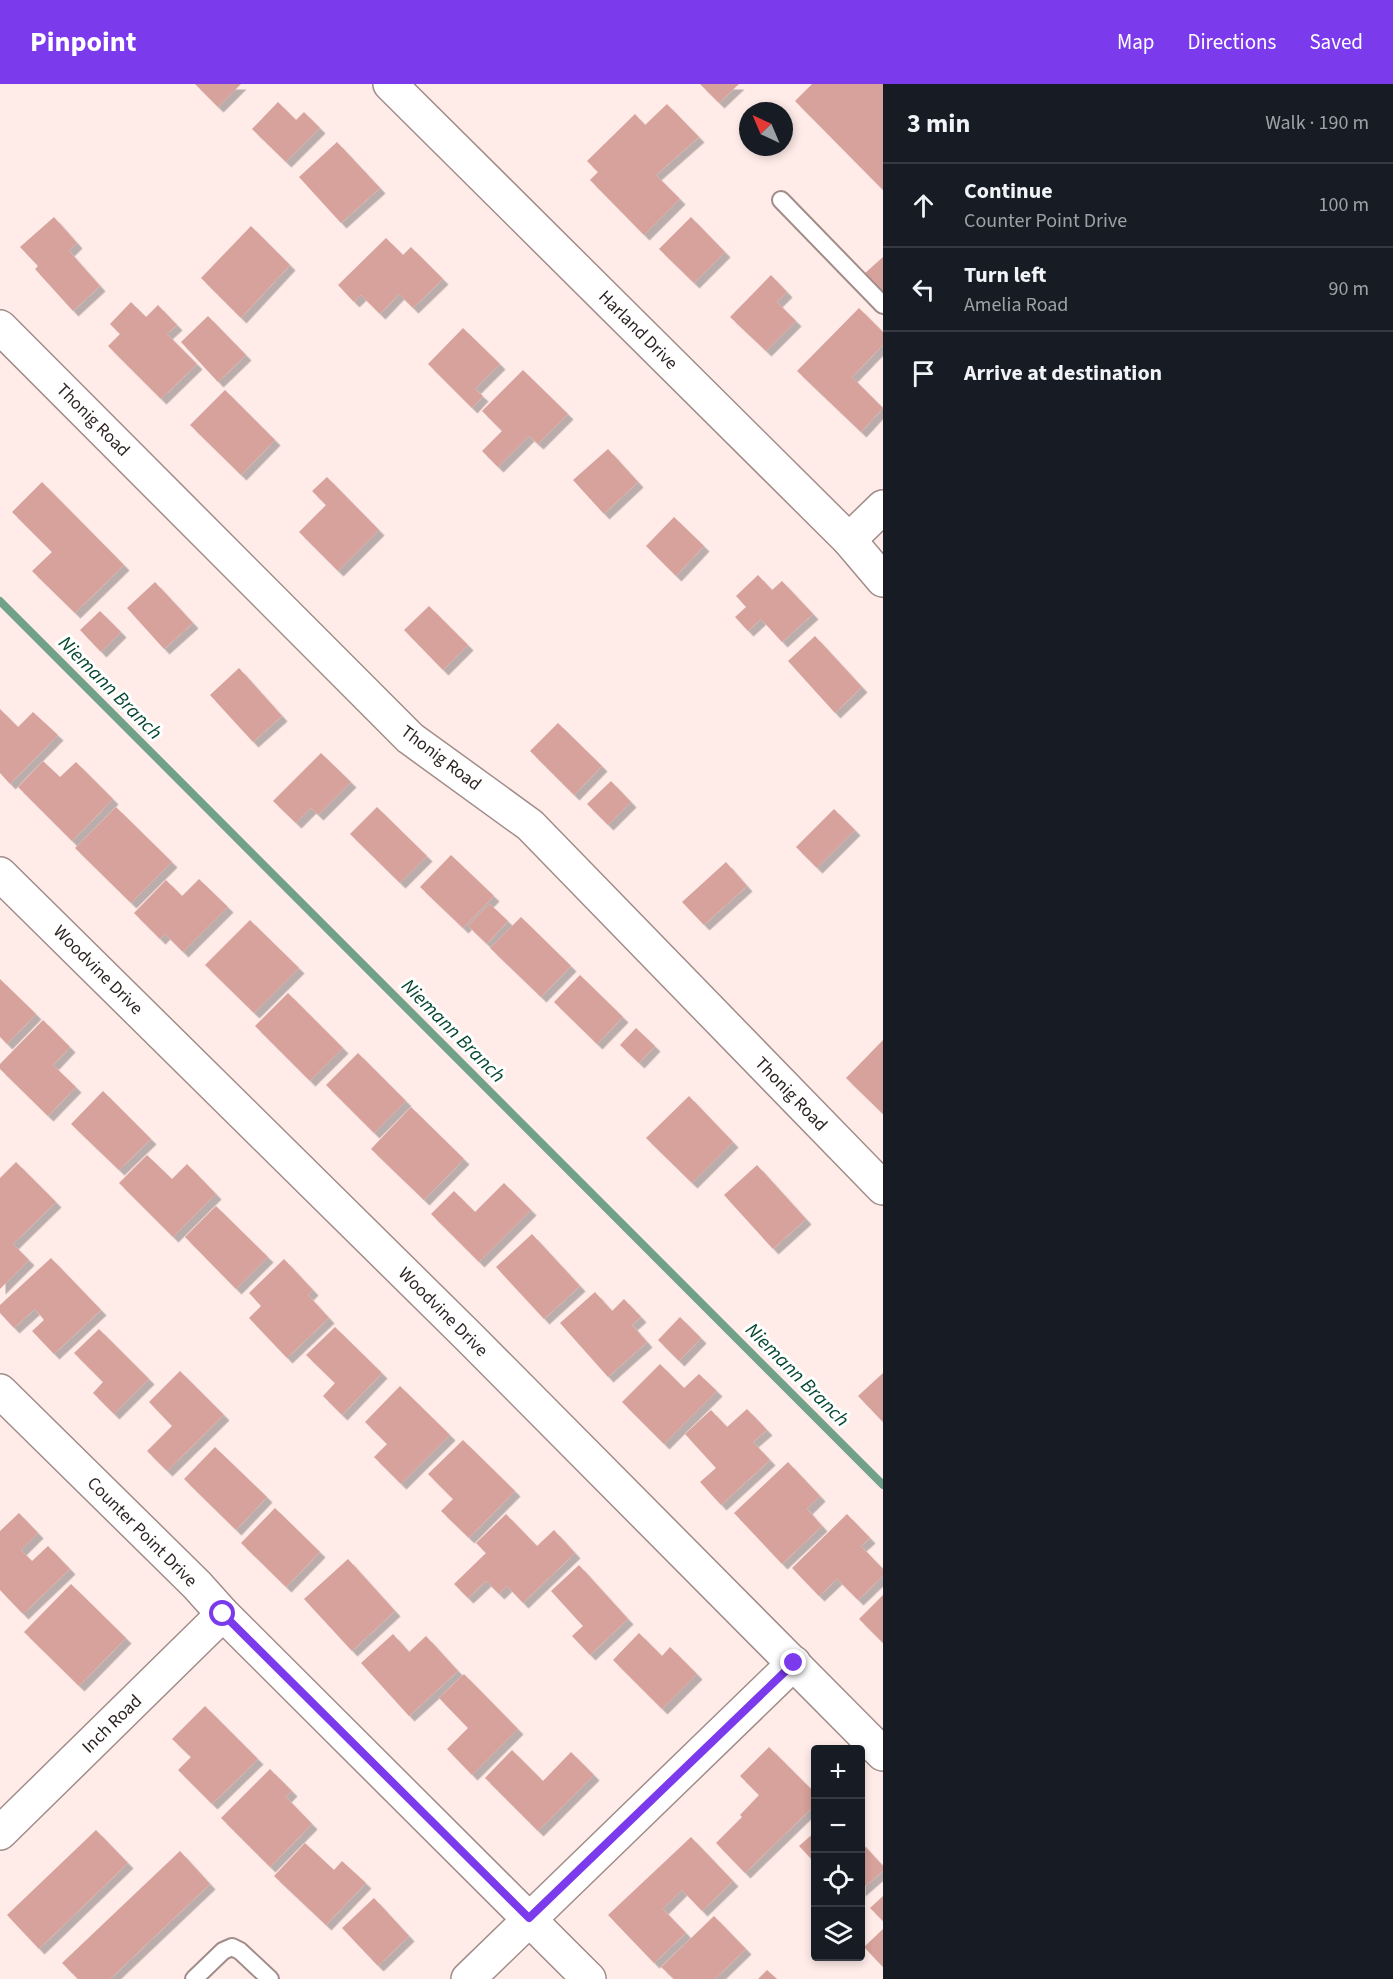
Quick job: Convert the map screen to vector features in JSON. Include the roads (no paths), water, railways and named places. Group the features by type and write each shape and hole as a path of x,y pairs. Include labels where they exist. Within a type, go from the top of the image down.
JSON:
{"street":[{"name":"Harland Drive","path":"390,84 849,540 883,580"},
{"name":"Thonig Road","path":"0,327 410,738 530,825 883,1188"},
{"path":"849,540 883,507"},
{"name":"Woodvine Drive","path":"0,874 469,1337 883,1754"},
{"name":"Counter Point Drive","path":"0,1391 197,1585 223,1614 589,1979"},
{"name":"Inch Road","path":"0,1833 223,1614"},
{"path":"468,1979 794,1663"}],"lane":[{"path":"781,200 883,305"},
{"path":"194,1979 223,1951 232,1947 240,1951 270,1979"}],"waterway":[{"name":"Niemann Branch","path":"0,601 883,1485"}]}
